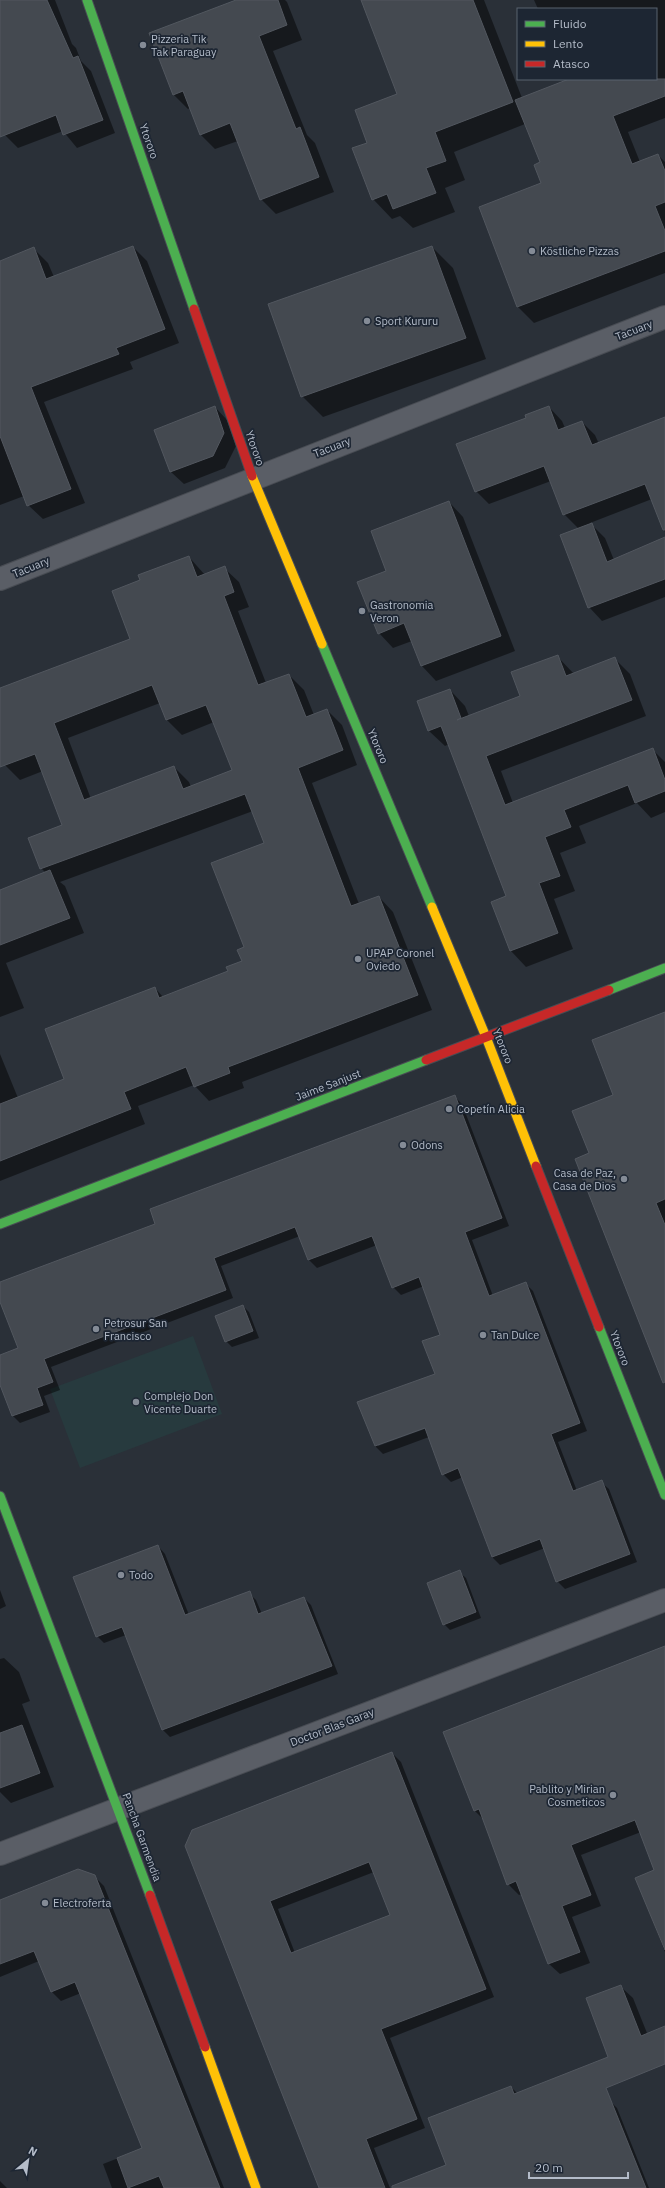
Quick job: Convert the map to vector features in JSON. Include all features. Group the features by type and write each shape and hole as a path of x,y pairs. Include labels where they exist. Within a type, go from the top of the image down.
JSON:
{"street":[{"name":"Ytororo","path":"87,0 253,478 486,1036 665,1495"},
{"name":"Tacuary","path":"0,579 253,478 665,318"},
{"name":"Jaime Sanjust","path":"0,1224 665,968"},
{"name":"Pancha Garmendia","path":"0,1496 118,1808 256,2188"},
{"name":"Doctor Blas Garay","path":"0,1854 665,1600"}],"green space":[{"name":"Complejo Don Vicente Duarte","path":"193,1336 222,1414 80,1468 50,1389"}],"building":[{"path":"0,0 47,0 73,58 78,56 103,120 63,135 56,115 0,137"},
{"path":"236,0 278,0 287,25 259,36 296,129 300,127 319,177 260,200 230,123 200,135 183,91 173,95 149,33"},
{"path":"361,0 473,0 513,102 435,132 446,161 426,168 436,193 393,209 387,194 372,200 352,148 367,143 355,110 397,94"},
{"path":"665,79 665,96 613,116 632,164 658,154 665,171 665,202 655,206 665,231 665,251 517,307 479,207 541,183 534,165 540,162 515,100 566,80"},
{"path":"133,246 165,329 116,348 119,354 31,387 71,489 27,506 0,436 0,261 34,247 46,279"},
{"name":"Sport Kururu","path":"432,246 466,338 301,397 268,304"},
{"path":"215,406 224,433 213,456 170,472 154,430"},
{"path":"549,406 558,430 582,421 592,445 665,417 665,530 663,530 645,484 563,515 544,466 475,492 456,444 526,418 525,415"},
{"path":"449,501 501,636 421,666 404,623 378,634 357,582 386,571 371,531"},
{"path":"592,523 607,562 665,537 665,579 588,608 560,535"},
{"path":"189,556 197,577 225,566 234,592 224,596 258,685 289,674 306,717 327,709 343,750 298,768 351,906 379,896 418,995 228,1067 230,1073 194,1087 186,1067 124,1092 131,1109 0,1161 0,1104 64,1079 45,1029 155,987 159,998 228,971 226,967 242,961 237,950 244,947 211,863 264,843 245,794 40,869 28,838 62,825 35,754 0,767 0,688 130,639 112,591 140,580 138,575","holes":["152,685 166,720 206,705 232,770 183,789 174,766 84,800 54,723"]},
{"path":"558,655 566,676 615,657 632,700 486,756 505,805 653,748 665,780 665,791 635,803 628,785 564,810 571,827 545,837 560,876 539,883 558,933 510,951 491,902 506,896 441,726 428,731 417,701 450,689 461,718 457,720 520,696 511,672"},
{"path":"50,870 70,918 0,945 0,890"},
{"path":"665,1012 665,1199 656,1203 665,1225 665,1382 663,1383 575,1159 589,1153 572,1111 613,1095 592,1040"},
{"path":"455,1095 502,1218 465,1232 489,1296 526,1282 580,1423 551,1434 573,1491 602,1480 630,1554 556,1582 540,1539 492,1557 458,1468 442,1475 425,1428 375,1446 357,1402 435,1374 422,1341 440,1335 419,1277 392,1288 372,1236 308,1260 295,1227 214,1258 226,1290 44,1359 53,1382 37,1388 43,1405 12,1416 0,1385 0,1355 18,1348 0,1302 0,1282 155,1224 150,1209"},
{"path":"243,1305 253,1331 225,1342 215,1316"},
{"path":"158,1545 185,1615 250,1591 258,1614 304,1597 332,1666 162,1730 122,1627 96,1637 73,1577"},
{"path":"460,1570 476,1612 443,1625 427,1583"},
{"path":"665,1646 665,1950 635,1878 654,1870 635,1820 571,1845 591,1895 562,1906 580,1952 548,1964 516,1881 507,1885 479,1809 474,1811 443,1732"},
{"path":"22,1725 40,1773 0,1788 0,1733"},
{"path":"392,1752 486,1989 381,2029 417,2119 366,2139 385,2188 319,2188 185,1846 192,1830","holes":["369,1862 390,1915 291,1953 270,1901"]},
{"path":"78,1869 95,1875 220,2188 164,2188 159,2176 128,2188 117,2158 142,2148 75,1982 51,1992 34,1951 0,1964 0,1900"},
{"path":"621,1985 641,2036 665,2026 665,2064 606,2088 646,2188 392,2188 392,2186 446,2165 428,2118 511,2086 514,2094 608,2057 586,1998"}],"traffic: fast":[{"path":"87,0 194,309"},
{"path":"322,644 432,907"},
{"path":"609,990 665,968"},
{"path":"0,1224 426,1060"},
{"path":"599,1327 665,1495"},
{"path":"0,1496 150,1895"}],"traffic: slow":[{"path":"252,476 322,644"},
{"path":"432,907 486,1037 536,1166"},
{"path":"205,2047 256,2188"}],"traffic: jam":[{"path":"194,309 252,476"},
{"path":"426,1060 609,990"},
{"path":"536,1166 599,1327"},
{"path":"150,1895 205,2047"}],"place":[{"name":"Pizzeria Tik Tak Paraguay","path":"143,45"},
{"name":"Köstliche Pizzas","path":"532,251"},
{"name":"Sport Kururu","path":"367,321"},
{"name":"Gastronomia Veron","path":"362,611"},
{"name":"UPAP Coronel Oviedo","path":"358,959"},
{"name":"Copetín Alicia","path":"449,1109"},
{"name":"Odons","path":"403,1145"},
{"name":"Casa de Paz, Casa de Dios","path":"624,1179"},
{"name":"Petrosur San Francisco","path":"96,1329"},
{"name":"Tan Dulce","path":"483,1335"},
{"name":"Complejo Don Vicente Duarte","path":"136,1402"},
{"name":"Todo","path":"121,1575"},
{"name":"Pablito y Mirian Cosmeticos","path":"613,1795"},
{"name":"Electroferta","path":"45,1903"}]}
